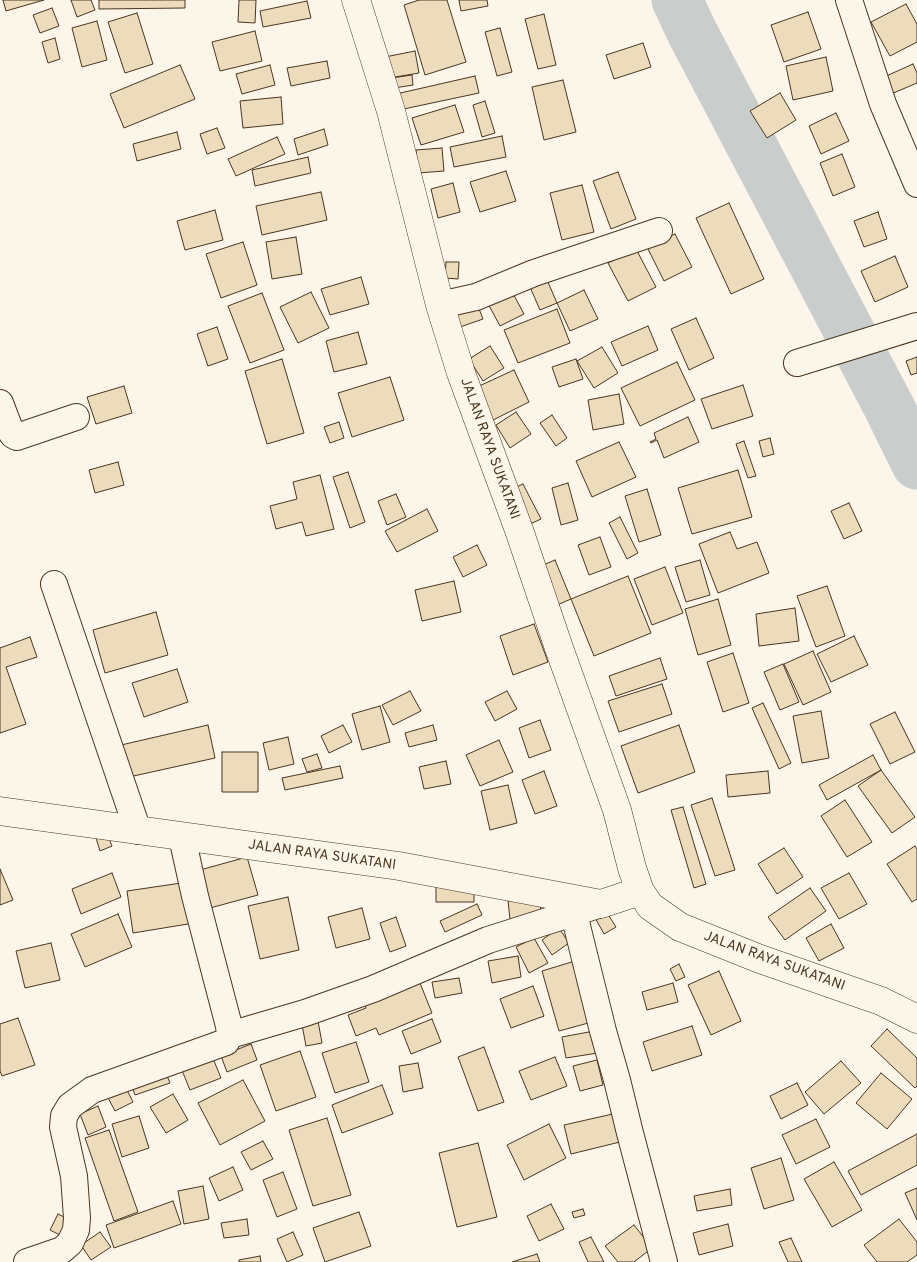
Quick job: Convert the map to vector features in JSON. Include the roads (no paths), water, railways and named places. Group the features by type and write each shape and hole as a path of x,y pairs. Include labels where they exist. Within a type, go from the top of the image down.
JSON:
{"main road":[{"name":"JALAN RAYA SUKATANI","path":"356,0 391,111 440,305 461,373 519,530 617,810 640,892 650,906 680,927 760,959 881,1001 917,1018"},
{"name":"JALAN RAYA SUKATANI","path":"0,811 399,866 601,904 640,892"}],"street":[{"path":"849,0 883,104 917,184"},
{"path":"440,305 476,296 534,273 659,231"},
{"path":"797,363 913,327"},
{"path":"0,402 11,432 17,437 76,418"},
{"path":"54,584 138,831"},
{"path":"27,1262 62,1250 70,1243 76,1230 78,1218 74,1176 62,1127 64,1116 70,1106 92,1090 226,1042 230,1035 182,837"},
{"path":"230,1035 305,1013 373,989 488,940 601,904"},
{"path":"574,914 664,1262"}],"waterway":[{"path":"677,0 917,464"}]}
